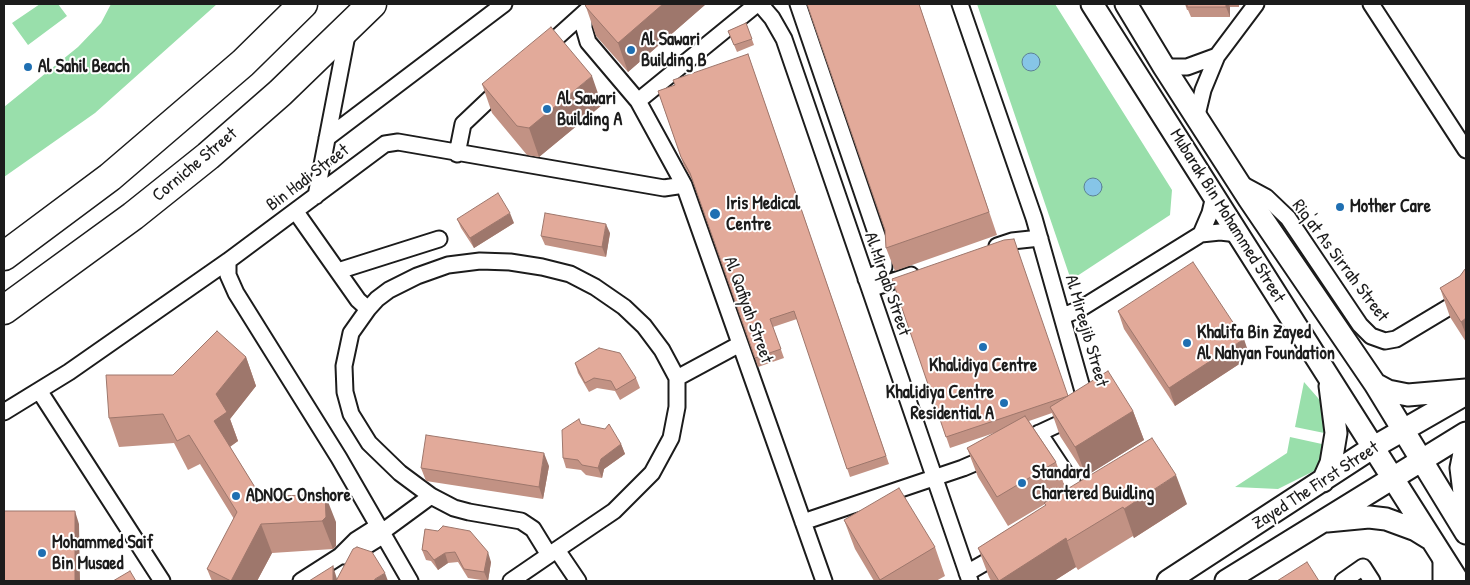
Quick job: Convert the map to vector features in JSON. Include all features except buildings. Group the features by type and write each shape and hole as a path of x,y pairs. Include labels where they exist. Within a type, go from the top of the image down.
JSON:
{"highway":[{"path":"4,256 110,177 243,63 303,4"},
{"name":"Corniche Street","path":"4,310 125,222 208,156 280,92 372,4"}],"main road":[{"name":"Mubarak Bin Mohammed Street","path":"1092,4 1458,581"},
{"name":"Mubarak Bin Mohammed Street","path":"1126,4 1239,183 1375,384 1466,532"},
{"path":"1323,481 1330,462 1336,434 1328,376"},
{"path":"1375,384 1388,390 1408,395 1466,392"},
{"name":"Zayed The First Street","path":"1168,581 1372,448 1466,392"},
{"name":"Zayed The First Street","path":"1226,581 1466,433"},
{"path":"1466,442 1462,468 1466,508"},
{"path":"1319,522 1369,517 1386,519 1416,530 1436,547"}],"street":[{"path":"327,138 504,4"},
{"path":"638,101 759,4"},
{"name":"Al Mirqab Street","path":"759,4 772,18 784,38 933,478 969,577"},
{"path":"798,4 884,256 882,271 868,284"},
{"name":"Al Mireejib Street","path":"804,522 972,464 1076,416 1082,412 1086,402 1040,238 960,4"},
{"path":"1197,115 1203,90 1217,56 1256,4"},
{"path":"1376,5 1466,150"},
{"path":"532,60 589,8"},
{"path":"588,42 584,28 589,8"},
{"path":"316,196 348,28"},
{"path":"560,34 575,36 588,42"},
{"name":"Al Qafiyah Street","path":"588,42 638,101 684,186 824,581"},
{"path":"1164,67 1193,66 1217,56"},
{"path":"457,154 463,124 510,80"},
{"path":"333,104 348,112 360,112"},
{"name":"Bin Hadi Street","path":"4,412 40,392 228,261 385,144 398,142 457,154 664,188 684,186"},
{"name":"Riq'at As Sirrah Street","path":"1239,183 1266,197 1288,218 1360,325 1370,336 1385,340 1396,339 1466,297"},
{"path":"1201,234 1210,213 1214,196"},
{"path":"296,212 358,300 368,309"},
{"path":"1063,316 1080,309 1201,234 1220,232 1238,234"},
{"path":"978,252 1006,242 1040,238"},
{"path":"338,271 439,239"},
{"path":"228,261 228,275 236,293 339,458 410,581"},
{"path":"511,581 553,553 614,511 652,473 672,438 677,407 677,378 662,350 644,326 624,307 596,287 570,274 542,267 495,261 448,265 417,276 389,290 368,309 351,333 344,366 345,392 352,414 369,443 400,474 431,496 469,512 521,521 533,529 553,553 578,581"},
{"path":"868,284 924,271"},
{"path":"677,378 740,344"},
{"path":"40,392 158,578"},
{"path":"1039,434 1086,504"},
{"path":"1070,513 1102,493"},
{"path":"301,581 340,556 356,540 381,531 431,496"},
{"path":"969,577 1014,546"},
{"path":"1436,547 1441,581"},
{"path":"1343,581 1363,567 1372,581"}],"green space":[{"path":"40,4 58,4 67,16 28,45 12,23"},
{"path":"111,4 217,4 95,113 4,177 4,107 78,47 101,23"},
{"path":"977,4 1055,4 1172,190 1170,215 1071,280"},
{"path":"1304,382 1325,406 1334,435 1295,427"},
{"path":"1290,437 1331,446 1316,470 1278,489 1235,487 1287,453"}],"water":[{"path":"1031,53 1037,56 1040,62 1037,68 1031,71 1025,68 1022,62 1025,56"},
{"path":"1093,178 1099,181 1102,187 1099,193 1093,196 1087,193 1084,187 1087,181"}],"place":[{"name":"Al Sawari Building B","path":"631,50"},
{"name":"Al Sahil Beach","path":"28,67"},
{"name":"Al Sawari Building A","path":"547,109"},
{"name":"Mother Care","path":"1340,207"},
{"name":"Iris Medical Centre","path":"715,214"},
{"name":"Khalifa Bin Zayed Al Nahyan Foundation","path":"1187,343"},
{"name":"Khalidiya Centre","path":"983,347"},
{"name":"Khalidiya Centre Residential A","path":"1004,403"},
{"name":"Standard Chartered Buidling","path":"1022,483"},
{"name":"ADNOC Onshore","path":"236,496"},
{"name":"Mohammed Saif Bin Musaed","path":"42,553"}]}
